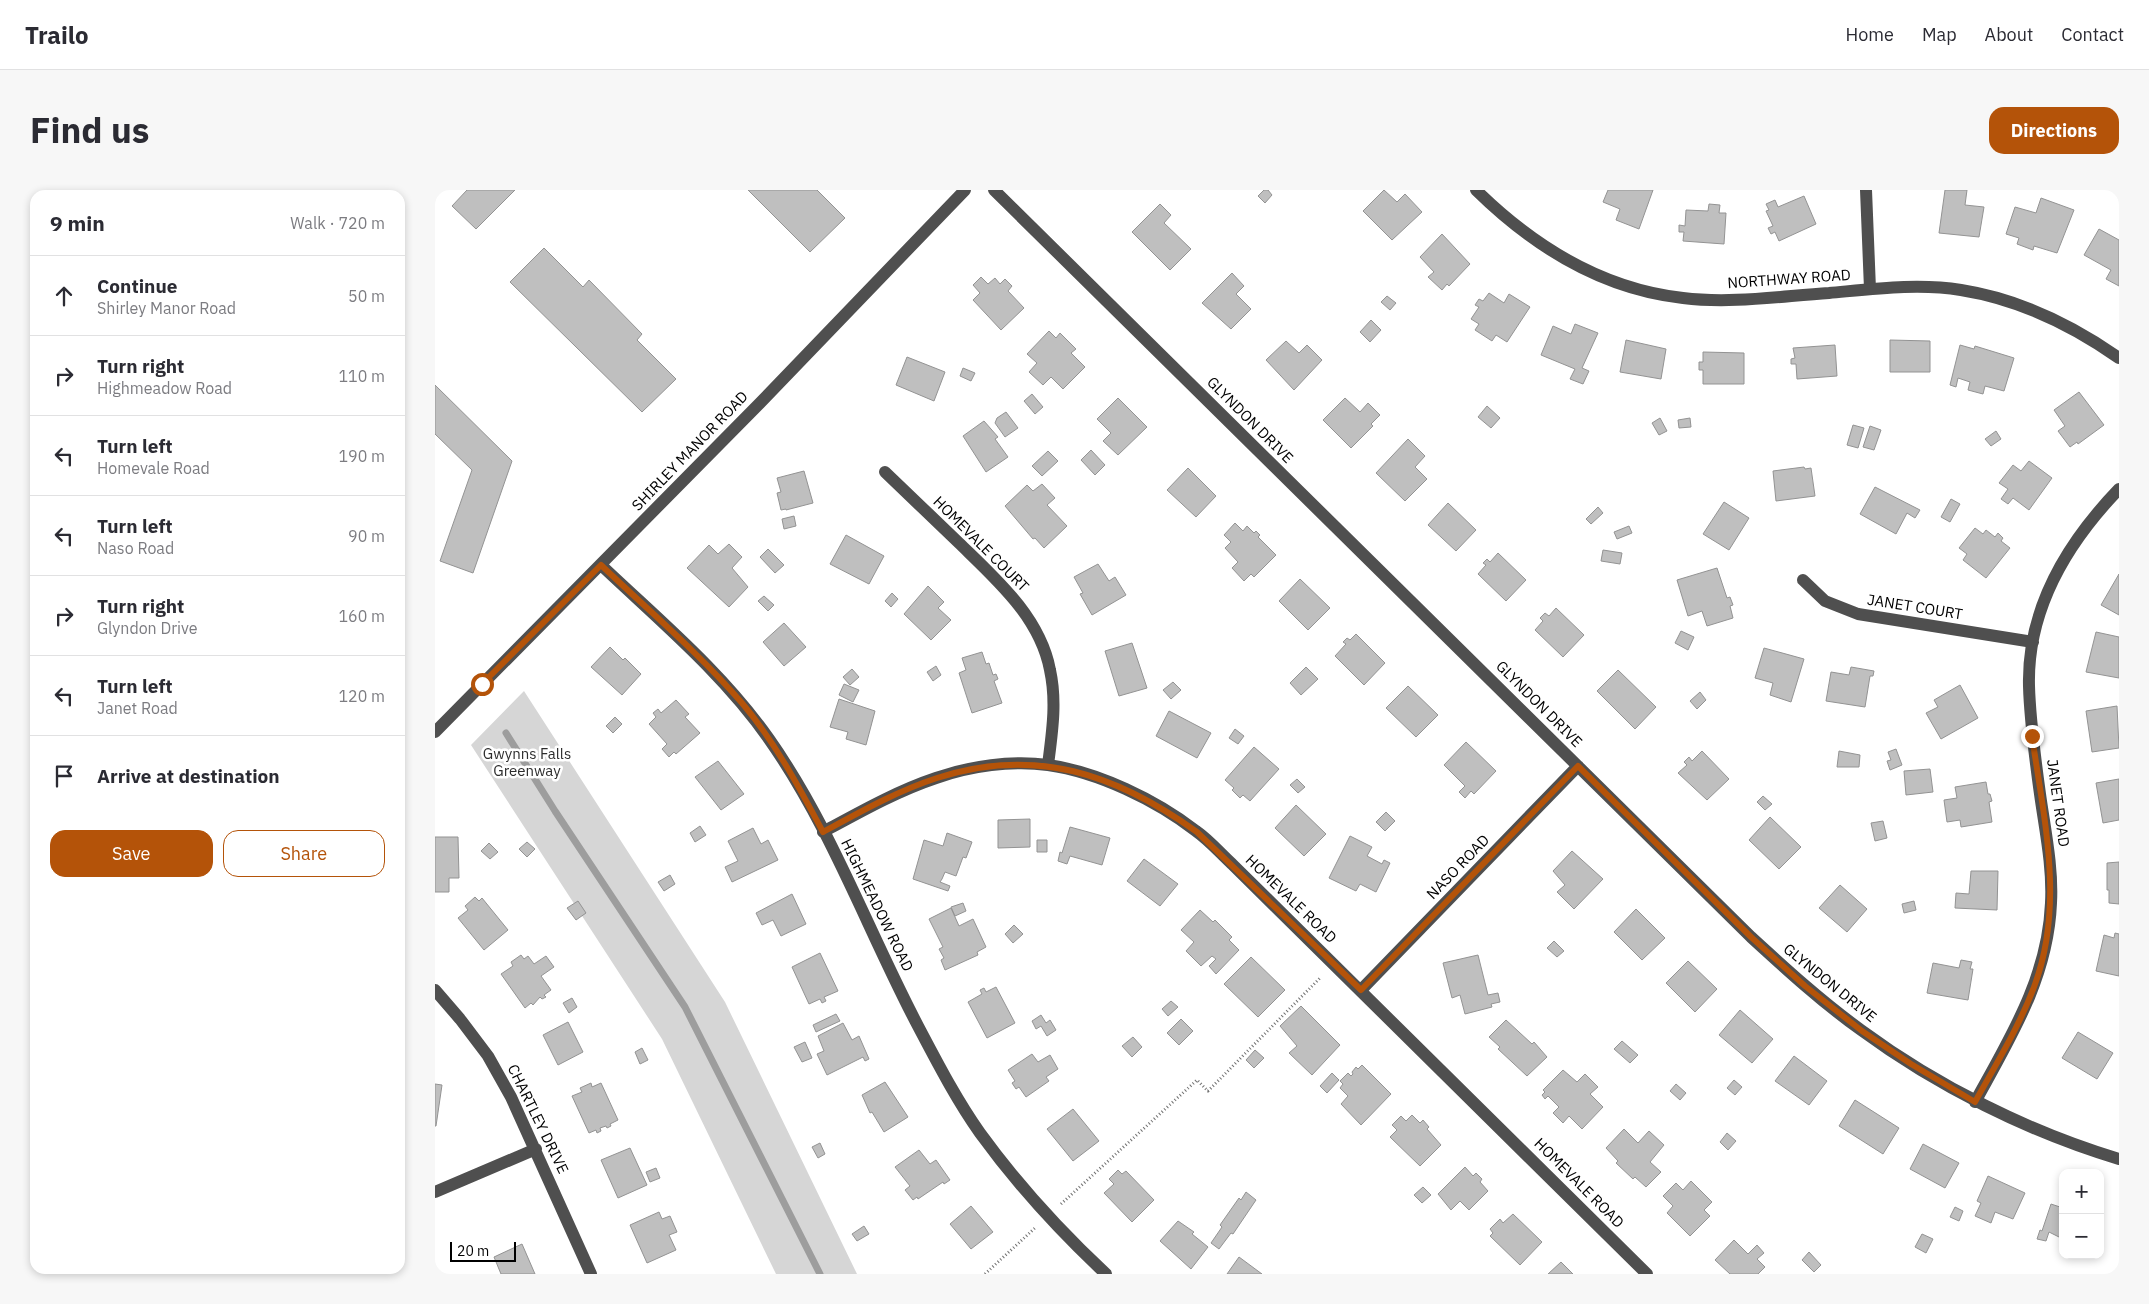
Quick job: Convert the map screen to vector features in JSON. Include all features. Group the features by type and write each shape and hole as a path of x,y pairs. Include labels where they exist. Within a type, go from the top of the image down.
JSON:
{"street":[{"name":"SHIRLEY MANOR ROAD","path":"435,732 601,565 965,190"},
{"name":"GLYNDON DRIVE","path":"994,190 1751,937 1805,986 1862,1031 1911,1064 1975,1102 2119,1159"},
{"name":"NORTHWAY ROAD","path":"1476,190 1528,236 1562,259 1601,276 1644,291 1683,298 1733,300 1919,286 1960,290 1995,297 2030,309 2064,324 2119,358"},
{"path":"1866,190 1870,289"},
{"name":"HOMEVALE COURT","path":"885,472 1000,583 1024,612 1039,636 1050,670 1054,710 1048,765"},
{"name":"JANET ROAD","path":"1975,1102 2022,1016 2035,985 2045,946 2051,903 2049,856 2032,736 2029,683 2033,642 2041,604 2056,572 2077,537 2119,489"},
{"name":"HIGHMEADOW ROAD","path":"601,565 708,666 743,704 769,740 793,777 823,832 947,1081 979,1131 1048,1216 1107,1274"},
{"name":"JANET COURT","path":"1803,580 1825,601 1858,614 2033,642"},
{"name":"HOMEVALE ROAD","path":"823,832 887,798 937,778 973,769 1009,764 1048,765 1097,778 1137,794 1167,811 1197,832 1225,857 1647,1274"},
{"name":"NASO ROAD","path":"1361,990 1578,766"},
{"name":"CHARTLEY DRIVE","path":"435,990 488,1056 511,1097 591,1274"},
{"path":"435,1192 536,1149"}],"path":[{"path":"985,1274 1197,1080 1208,1091 1334,964"}],"green space":[{"name":"Gwynns Falls Greenway","path":"524,691 725,1002 857,1274 776,1274 662,1039 471,745"}],"building":[{"path":"467,190 515,190 476,229 452,206"},
{"path":"748,190 817,190 845,218 810,252"},
{"path":"1264,190 1268,190 1272,195 1265,203 1258,196"},
{"path":"1384,190 1397,202 1405,194 1422,212 1392,240 1363,211"},
{"path":"1608,190 1653,190 1639,229 1616,220 1620,209 1603,202"},
{"path":"1945,190 1967,190 1965,205 1984,207 1979,237 1939,233"},
{"path":"1804,196 1816,224 1779,241 1775,232 1771,234 1768,228 1773,226 1766,211 1769,210 1766,204 1775,200 1778,207"},
{"path":"2041,198 2074,210 2057,253 2034,246 2033,250 2017,244 2019,238 2006,234 2015,207 2036,213"},
{"path":"1160,204 1171,215 1164,223 1191,249 1170,270 1132,232"},
{"path":"1709,204 1720,205 1719,213 1726,213 1724,244 1683,241 1684,232 1679,232 1679,225 1685,226 1686,210 1708,211"},
{"path":"2099,229 2119,240 2119,286 2106,279 2111,270 2084,255"},
{"path":"1442,234 1470,264 1449,286 1447,284 1442,290 1428,277 1434,272 1420,257"},
{"path":"544,248 583,287 589,280 642,334 637,340 676,379 642,412 510,282"},
{"path":"1232,273 1244,286 1236,294 1251,309 1231,329 1202,303"},
{"path":"981,277 988,284 995,278 1000,284 1005,279 1012,286 1008,291 1024,308 1001,330 973,300 980,293 973,285"},
{"path":"1489,293 1504,303 1509,294 1530,307 1507,342 1496,335 1492,341 1475,330 1479,324 1471,319 1479,307 1475,305 1479,299 1483,301"},
{"path":"1387,296 1396,303 1390,310 1381,302"},
{"path":"1371,320 1381,330 1370,342 1360,332"},
{"path":"1575,324 1598,333 1582,368 1589,371 1583,384 1570,379 1575,369 1541,355 1553,326 1571,334"},
{"path":"1049,331 1056,338 1060,333 1076,349 1071,353 1085,367 1063,389 1051,377 1043,385 1029,372 1037,363 1027,354"},
{"path":"1626,340 1666,349 1661,379 1620,372"},
{"path":"1890,340 1930,341 1930,372 1890,372"},
{"path":"1286,341 1299,353 1307,345 1322,360 1294,390 1266,360"},
{"path":"1835,345 1837,376 1797,379 1796,364 1791,364 1791,359 1795,358 1793,348"},
{"path":"1960,345 1974,349 1975,346 2014,358 2004,391 1985,386 1983,394 1968,390 1970,382 1958,378 1956,387 1950,385"},
{"path":"1703,352 1744,353 1744,384 1703,384 1703,370 1699,370 1699,362 1703,362"},
{"path":"907,357 945,372 934,401 896,385"},
{"path":"963,368 975,373 971,381 960,376"},
{"path":"435,385 512,461 473,573 440,561 472,470 435,434"},
{"path":"2079,392 2104,425 2078,444 2077,442 2070,447 2058,431 2065,426 2054,410"},
{"path":"1032,394 1043,407 1035,414 1024,401"},
{"path":"1118,398 1147,427 1118,455 1103,441 1111,433 1097,419"},
{"path":"1345,398 1360,412 1368,403 1380,415 1371,424 1373,426 1351,448 1323,420"},
{"path":"1487,406 1500,418 1491,428 1478,417"},
{"path":"1006,412 1018,428 1005,437 995,423 997,418"},
{"path":"1660,418 1667,431 1659,435 1652,423"},
{"path":"1690,418 1691,427 1679,428 1678,420"},
{"path":"984,421 998,437 995,439 1008,457 986,472 963,436"},
{"path":"1853,425 1864,428 1858,448 1847,445"},
{"path":"1870,426 1881,430 1874,450 1863,447"},
{"path":"1996,431 2001,439 1991,446 1985,439"},
{"path":"1408,439 1425,456 1415,467 1427,479 1405,501 1376,473"},
{"path":"1091,450 1105,465 1095,475 1081,460"},
{"path":"1048,451 1058,461 1042,476 1032,466"},
{"path":"2029,461 2052,478 2029,510 2013,498 2008,504 2001,499 2008,489 1999,483 2013,465 2021,471"},
{"path":"1804,467 1805,469 1811,468 1815,496 1776,501 1773,471"},
{"path":"1188,468 1216,496 1196,517 1167,490"},
{"path":"804,471 813,503 781,510 777,493 781,492 777,478"},
{"path":"1042,484 1055,498 1047,505 1067,526 1044,548 1035,538 1033,539 1005,506 1027,485 1033,491"},
{"path":"1875,487 1920,510 1915,518 1907,513 1896,534 1860,514"},
{"path":"1951,499 1960,504 1950,522 1941,517"},
{"path":"1724,502 1749,518 1729,550 1703,534"},
{"path":"1448,503 1476,530 1456,551 1428,525"},
{"path":"1598,507 1603,513 1591,524 1586,519"},
{"path":"794,516 796,526 784,529 782,519"},
{"path":"1235,523 1243,531 1247,526 1254,533 1256,531 1260,535 1258,537 1276,555 1254,577 1251,574 1244,581 1232,568 1238,562 1225,548 1231,542 1224,535"},
{"path":"1629,526 1632,533 1617,539 1614,532"},
{"path":"1975,528 1983,534 1986,530 1995,537 1998,533 2003,538 2001,541 2010,548 1986,578 1963,560 1967,554 1959,548"},
{"path":"846,535 884,556 869,584 830,564"},
{"path":"729,544 742,557 732,568 748,587 729,607 687,568 709,545 718,554"},
{"path":"768,549 784,565 775,573 760,557"},
{"path":"1603,550 1622,553 1620,564 1601,561"},
{"path":"1498,553 1526,580 1506,601 1478,574 1486,565 1483,563 1487,559 1490,562"},
{"path":"1098,564 1109,581 1115,577 1126,595 1092,615 1080,594 1083,593 1074,577"},
{"path":"1717,568 1727,598 1730,597 1733,605 1730,606 1733,618 1707,626 1702,611 1688,616 1677,580"},
{"path":"2119,574 2119,615 2101,605"},
{"path":"1300,579 1330,608 1308,630 1279,601"},
{"path":"928,586 944,602 938,608 951,620 931,640 904,614"},
{"path":"892,593 898,599 891,607 885,601"},
{"path":"764,596 774,605 768,611 758,601"},
{"path":"1556,608 1584,635 1563,657 1535,630 1543,621 1540,618 1545,613 1549,616"},
{"path":"784,623 806,647 784,666 763,642"},
{"path":"1681,631 1694,637 1688,650 1675,643"},
{"path":"2096,632 2119,637 2119,678 2086,672"},
{"path":"1356,634 1385,663 1364,685 1335,656 1346,644 1343,642 1347,638 1350,640"},
{"path":"1132,643 1147,688 1119,696 1105,651"},
{"path":"610,647 623,660 625,658 641,674 622,695 591,667"},
{"path":"1764,648 1804,659 1791,702 1770,695 1773,683 1755,678"},
{"path":"982,652 986,664 989,663 993,675 996,674 998,679 994,681 1002,703 972,713 959,673 966,670 962,658"},
{"path":"936,666 941,675 933,681 927,672"},
{"path":"1306,667 1318,679 1301,695 1290,683"},
{"path":"1851,667 1874,671 1873,676 1870,676 1865,707 1826,701 1831,672 1849,675"},
{"path":"852,669 859,677 850,685 843,677"},
{"path":"1618,670 1656,707 1635,729 1597,691"},
{"path":"1173,682 1181,690 1171,699 1163,690"},
{"path":"844,684 859,690 853,702 839,695"},
{"path":"1960,685 1978,718 1941,739 1926,713 1938,707 1934,700"},
{"path":"1408,686 1438,715 1416,737 1386,708"},
{"path":"1700,692 1706,700 1697,709 1690,701"},
{"path":"839,699 875,711 866,745 846,739 848,732 830,727"},
{"path":"676,700 689,714 685,717 700,733 676,754 674,752 669,757 662,749 667,744 649,724 656,717 653,713 658,709 661,713"},
{"path":"2117,706 2119,748 2092,752 2086,711"},
{"path":"1169,711 1211,733 1197,758 1156,736"},
{"path":"615,717 622,724 613,733 606,726"},
{"path":"1235,729 1244,736 1238,744 1229,738"},
{"path":"1466,742 1496,771 1474,794 1471,791 1465,798 1459,792 1465,786 1444,765"},
{"path":"1254,747 1279,769 1250,801 1243,795 1240,798 1232,790 1234,788 1225,780"},
{"path":"1896,749 1902,765 1890,770 1887,761 1891,760 1888,752"},
{"path":"1702,751 1729,779 1707,800 1678,773 1687,765 1684,762 1689,757 1692,761"},
{"path":"1839,751 1860,755 1859,767 1837,767"},
{"path":"718,761 744,794 721,810 695,777"},
{"path":"1930,769 1933,792 1906,795 1904,771"},
{"path":"1297,779 1305,787 1298,793 1290,785"},
{"path":"2119,779 2119,820 2103,823 2096,783"},
{"path":"1986,782 1988,794 1990,794 1992,801 1989,802 1992,822 1961,827 1960,820 1947,822 1944,800 1957,798 1955,787"},
{"path":"1763,796 1772,804 1765,810 1757,802"},
{"path":"1296,805 1326,834 1304,856 1275,828"},
{"path":"1386,812 1395,821 1385,831 1376,822"},
{"path":"1770,817 1801,847 1779,869 1749,840"},
{"path":"1030,819 1030,847 998,848 998,820"},
{"path":"1883,821 1887,838 1875,841 1871,823"},
{"path":"700,826 706,835 695,842 690,833"},
{"path":"1070,827 1110,838 1102,865 1070,856 1067,864 1058,861"},
{"path":"753,828 761,844 768,840 778,860 732,882 725,867 738,861 728,841"},
{"path":"947,833 972,842 966,858 963,857 956,876 945,872 940,882 950,886 948,891 913,879 924,840 943,846"},
{"path":"1350,836 1372,847 1367,856 1382,864 1384,860 1390,863 1376,892 1360,884 1356,891 1329,878"},
{"path":"435,837 458,837 459,878 449,878 449,892 435,892"},
{"path":"1037,840 1047,840 1047,852 1037,852"},
{"path":"527,842 535,849 527,857 519,849"},
{"path":"489,843 498,852 490,859 481,851"},
{"path":"1572,851 1603,879 1574,909 1557,892 1565,885 1553,871"},
{"path":"1144,859 1178,884 1160,906 1127,881"},
{"path":"2119,862 2119,904 2109,903 2107,863"},
{"path":"1971,871 1998,871 1997,910 1955,908 1956,893 1969,894"},
{"path":"670,875 675,884 664,891 658,882"},
{"path":"1840,885 1867,909 1847,932 1819,908"},
{"path":"792,894 806,924 781,936 773,920 762,925 756,913"},
{"path":"475,897 479,901 482,898 508,930 484,950 458,918 468,910 465,906"},
{"path":"578,901 586,913 576,920 567,908"},
{"path":"1914,901 1916,910 1904,913 1902,904"},
{"path":"963,903 966,911 955,916 951,907"},
{"path":"951,908 959,926 973,919 986,947 977,952 978,955 945,970 941,960 944,958 939,949 943,947 929,919"},
{"path":"1636,909 1665,938 1642,960 1614,932"},
{"path":"1200,910 1213,922 1215,920 1232,937 1229,940 1239,950 1216,974 1209,966 1216,959 1212,956 1201,966 1186,951 1194,942 1181,930"},
{"path":"1014,925 1023,934 1013,943 1005,934"},
{"path":"2115,933 2119,934 2119,976 2096,971 2104,935 2114,938"},
{"path":"1554,941 1564,951 1557,957 1547,948"},
{"path":"820,953 838,991 824,997 826,1001 822,1003 820,999 809,1004 792,967"},
{"path":"521,955 524,959 528,956 534,964 546,956 554,967 541,976 551,990 544,995 546,997 542,999 540,997 533,1005 531,1003 525,1008 501,974 513,966 511,962"},
{"path":"1478,955 1488,995 1498,993 1500,1002 1491,1004 1492,1007 1465,1014 1460,995 1452,998 1443,963"},
{"path":"1251,957 1285,990 1258,1017 1224,984"},
{"path":"1961,960 1972,962 1970,969 1973,969 1968,1000 1927,993 1933,963 1959,968"},
{"path":"1688,961 1717,989 1695,1012 1666,983"},
{"path":"996,987 1015,1023 987,1038 968,1002 982,994 980,990 984,988 986,992"},
{"path":"572,998 577,1007 569,1013 563,1003"},
{"path":"1171,1001 1178,1007 1168,1016 1162,1009"},
{"path":"1301,1006 1340,1045 1312,1075 1289,1053 1297,1046 1280,1026"},
{"path":"1740,1010 1773,1039 1752,1063 1719,1035"},
{"path":"836,1014 840,1021 816,1032 813,1025"},
{"path":"1041,1015 1046,1023 1050,1020 1056,1030 1047,1036 1041,1026 1036,1029 1032,1021"},
{"path":"1181,1019 1193,1031 1179,1045 1167,1033"},
{"path":"1506,1020 1532,1044 1534,1042 1547,1057 1527,1076 1498,1049 1500,1047 1489,1037"},
{"path":"568,1022 583,1052 558,1065 543,1035"},
{"path":"843,1023 852,1040 859,1036 869,1059 865,1061 863,1057 827,1075 817,1054 824,1051 818,1036"},
{"path":"2078,1032 2113,1053 2097,1079 2062,1058"},
{"path":"1133,1037 1142,1047 1132,1057 1122,1046"},
{"path":"1622,1041 1638,1055 1630,1063 1614,1049"},
{"path":"805,1042 812,1058 802,1062 794,1047"},
{"path":"642,1048 648,1060 640,1064 635,1052"},
{"path":"1255,1050 1264,1058 1254,1068 1246,1060"},
{"path":"1032,1054 1038,1062 1050,1055 1058,1069 1046,1077 1049,1081 1026,1097 1019,1087 1016,1089 1012,1083 1015,1081 1008,1070"},
{"path":"1794,1056 1827,1081 1809,1105 1775,1081"},
{"path":"1362,1065 1391,1094 1361,1125 1341,1104 1348,1096 1340,1088 1343,1084 1340,1081 1348,1073 1351,1076 1356,1067 1358,1069"},
{"path":"1563,1070 1577,1082 1585,1074 1598,1087 1590,1094 1603,1107 1582,1129 1569,1116 1563,1123 1553,1113 1559,1107 1548,1096 1545,1099 1542,1095 1545,1092 1543,1090"},
{"path":"1332,1073 1339,1080 1327,1093 1320,1086"},
{"path":"1734,1080 1742,1087 1735,1095 1727,1088"},
{"path":"885,1082 908,1117 884,1132 872,1112 870,1113 862,1095"},
{"path":"591,1083 592,1087 601,1083 618,1120 607,1128 606,1126 600,1128 601,1131 597,1133 596,1130 589,1133 572,1096 582,1092 580,1088"},
{"path":"435,1084 442,1085 436,1126 435,1126"},
{"path":"1676,1084 1686,1093 1680,1100 1670,1091"},
{"path":"1855,1100 1899,1128 1883,1154 1839,1126"},
{"path":"1073,1109 1099,1141 1073,1161 1047,1129"},
{"path":"1412,1115 1420,1123 1423,1120 1429,1127 1427,1129 1441,1145 1420,1166 1390,1137 1397,1130 1392,1125 1401,1116 1406,1121"},
{"path":"1624,1129 1638,1143 1649,1131 1664,1145 1650,1162 1661,1172 1646,1187 1635,1177 1633,1179 1616,1163 1618,1161 1606,1148"},
{"path":"1727,1133 1736,1141 1728,1150 1720,1142"},
{"path":"820,1143 825,1154 818,1158 812,1147"},
{"path":"1923,1144 1959,1163 1945,1188 1910,1169"},
{"path":"630,1148 647,1185 618,1198 601,1160"},
{"path":"919,1150 930,1164 936,1160 950,1180 944,1184 943,1182 918,1199 917,1197 913,1200 905,1190 910,1186 895,1167"},
{"path":"1465,1167 1473,1176 1476,1173 1482,1179 1480,1182 1488,1191 1469,1210 1460,1201 1451,1210 1438,1194"},
{"path":"656,1168 660,1178 650,1182 646,1172"},
{"path":"1118,1170 1122,1174 1126,1171 1154,1200 1132,1222 1104,1193 1114,1184 1109,1179"},
{"path":"1988,1176 2025,1193 2013,1219 1995,1212 1991,1223 1975,1216 1981,1203 1977,1201"},
{"path":"1691,1181 1712,1202 1704,1210 1710,1216 1690,1236 1667,1213 1673,1206 1663,1196 1676,1183 1683,1190"},
{"path":"1423,1187 1431,1195 1422,1203 1414,1195"},
{"path":"1246,1192 1256,1200 1233,1234 1231,1233 1219,1249 1211,1243 1222,1227 1220,1225 1239,1198 1241,1200"},
{"path":"2051,1204 2059,1207 2059,1237 2049,1232 2046,1241 2037,1239 2040,1230 2042,1231"},
{"path":"971,1206 993,1232 971,1249 950,1224"},
{"path":"1955,1207 1963,1211 1959,1221 1950,1217"},
{"path":"659,1212 662,1219 670,1216 677,1232 669,1235 676,1250 647,1263 630,1225"},
{"path":"1513,1214 1542,1242 1520,1265 1490,1236 1493,1233 1490,1229 1500,1219 1503,1223"},
{"path":"1178,1221 1194,1232 1192,1234 1208,1247 1191,1269 1160,1241"},
{"path":"864,1226 869,1234 857,1241 852,1234"},
{"path":"1922,1234 1933,1239 1926,1253 1915,1247"},
{"path":"1734,1240 1748,1254 1757,1245 1764,1253 1757,1259 1765,1267 1758,1274 1730,1274 1715,1260"},
{"path":"522,1244 535,1274 501,1274 494,1257"},
{"path":"1809,1252 1821,1265 1814,1272 1802,1260"},
{"path":"1239,1257 1262,1274 1227,1274"},
{"path":"1561,1262 1573,1274 1548,1274"}],"waterway":[{"path":"506,733 555,811 685,1007 820,1274"}],"route":[{"path":"482,684 601,565 708,666 743,704 798,784 823,832 887,798 937,778 973,769 1009,764 1048,765 1097,778 1137,794 1167,811 1197,832 1361,990 1578,766 1751,937 1805,986 1862,1031 1911,1064 1975,1102 2022,1016 2035,985 2045,946 2051,903 2049,856 2032,736"}]}
